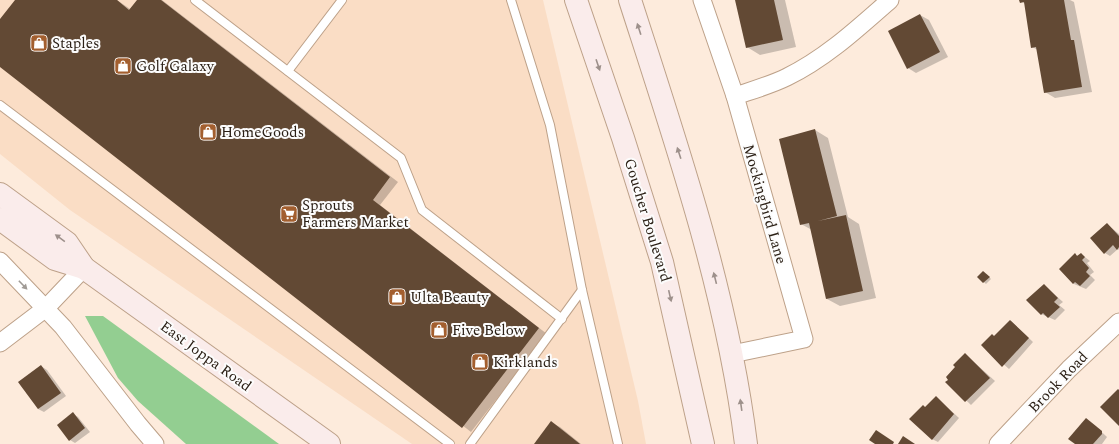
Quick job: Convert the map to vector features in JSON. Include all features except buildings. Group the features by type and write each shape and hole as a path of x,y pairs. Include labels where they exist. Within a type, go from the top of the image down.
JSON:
{"main road":[{"name":"Goucher Boulevard","path":"576,0 623,138 662,262 703,444"},
{"path":"630,0 705,238 732,354 746,444"},
{"name":"East Joppa Road","path":"0,194 67,244 84,268"},
{"name":"East Joppa Road","path":"0,219 55,259 84,268 329,444"}],"street":[{"name":"Mockingbird Lane","path":"702,0 735,96 804,339 732,354"},
{"path":"735,96 780,80 809,65 838,44 890,0"},
{"path":"0,261 63,327 155,444"},
{"path":"0,343 46,308 84,268"},
{"name":"Brook Road","path":"998,444 1069,369 1119,322"}],"lane":[{"path":"195,0 400,158 422,210 562,318"},
{"path":"288,71 342,0"},
{"path":"510,0 550,125 582,290 618,444"},
{"path":"0,105 450,444"},
{"path":"470,444 582,290"}],"shaded area":[{"path":"0,0 543,0 638,401 646,444 412,444 70,210 0,154"}],"green space":[{"path":"85,316 103,316 279,444 186,444 138,401 118,378"}],"place":[{"name":"Staples","path":"39,43"},
{"name":"Golf Galaxy","path":"123,66"},
{"name":"HomeGoods","path":"208,132"},
{"name":"Sprouts Farmers Market","path":"289,214"},
{"name":"Ulta Beauty","path":"397,297"},
{"name":"Five Below","path":"439,330"},
{"name":"Kirklands","path":"480,362"}]}
